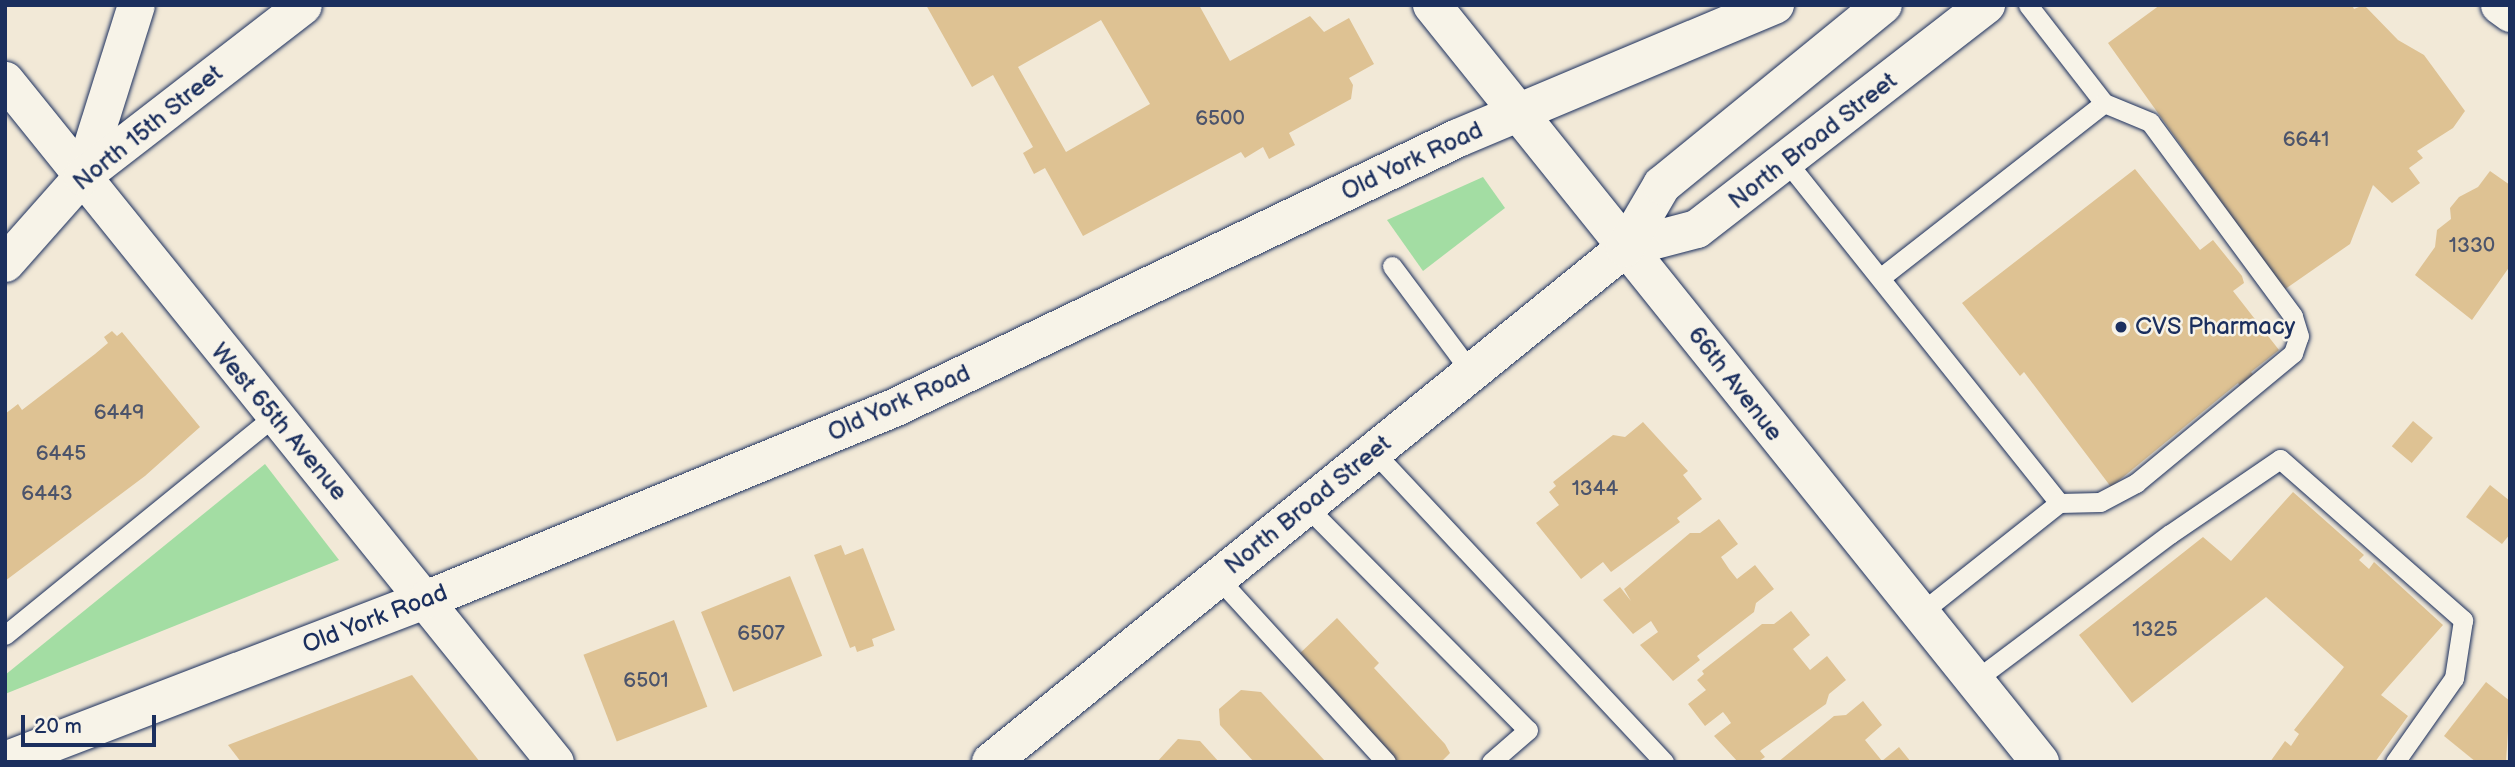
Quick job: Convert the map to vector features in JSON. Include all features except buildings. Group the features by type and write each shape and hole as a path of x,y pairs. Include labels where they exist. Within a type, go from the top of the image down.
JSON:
{"street":[{"path":"82,176 136,5"},
{"name":"North 15th Street","path":"5,263 82,176 303,5"},
{"name":"66th Avenue","path":"1432,5 2040,762"},
{"name":"Old York Road","path":"5,761 428,599 894,408 1516,112 1775,5"},
{"name":"North Broad Street","path":"991,762 1625,248 1662,185 1883,5"},
{"name":"North Broad Street","path":"1625,248 1697,229 1787,162 1986,5"},
{"path":"2499,5 2510,13"},
{"name":"West 65th Avenue","path":"5,80 273,417 428,599 555,762"}],"lane":[{"path":"1919,614 2059,503 2099,502 2136,483 2293,353 2299,336 2293,316 2150,122 2104,103 2028,5"},
{"path":"1880,278 2104,103"},
{"path":"1787,162 2059,503"},
{"path":"1392,266 1471,372"},
{"path":"5,635 273,417"},
{"path":"1373,451 1664,762"},
{"path":"1974,681 2170,534 2280,459 2463,620 2454,678 2395,762"},
{"path":"1306,506 1528,730 1491,762"},
{"path":"1218,578 1386,762"}],"green space":[{"path":"1483,177 1505,208 1423,271 1387,220"},
{"path":"265,464 339,560 5,694 5,675"}],"place":[{"name":"CVS Pharmacy","path":"2121,327"}]}
